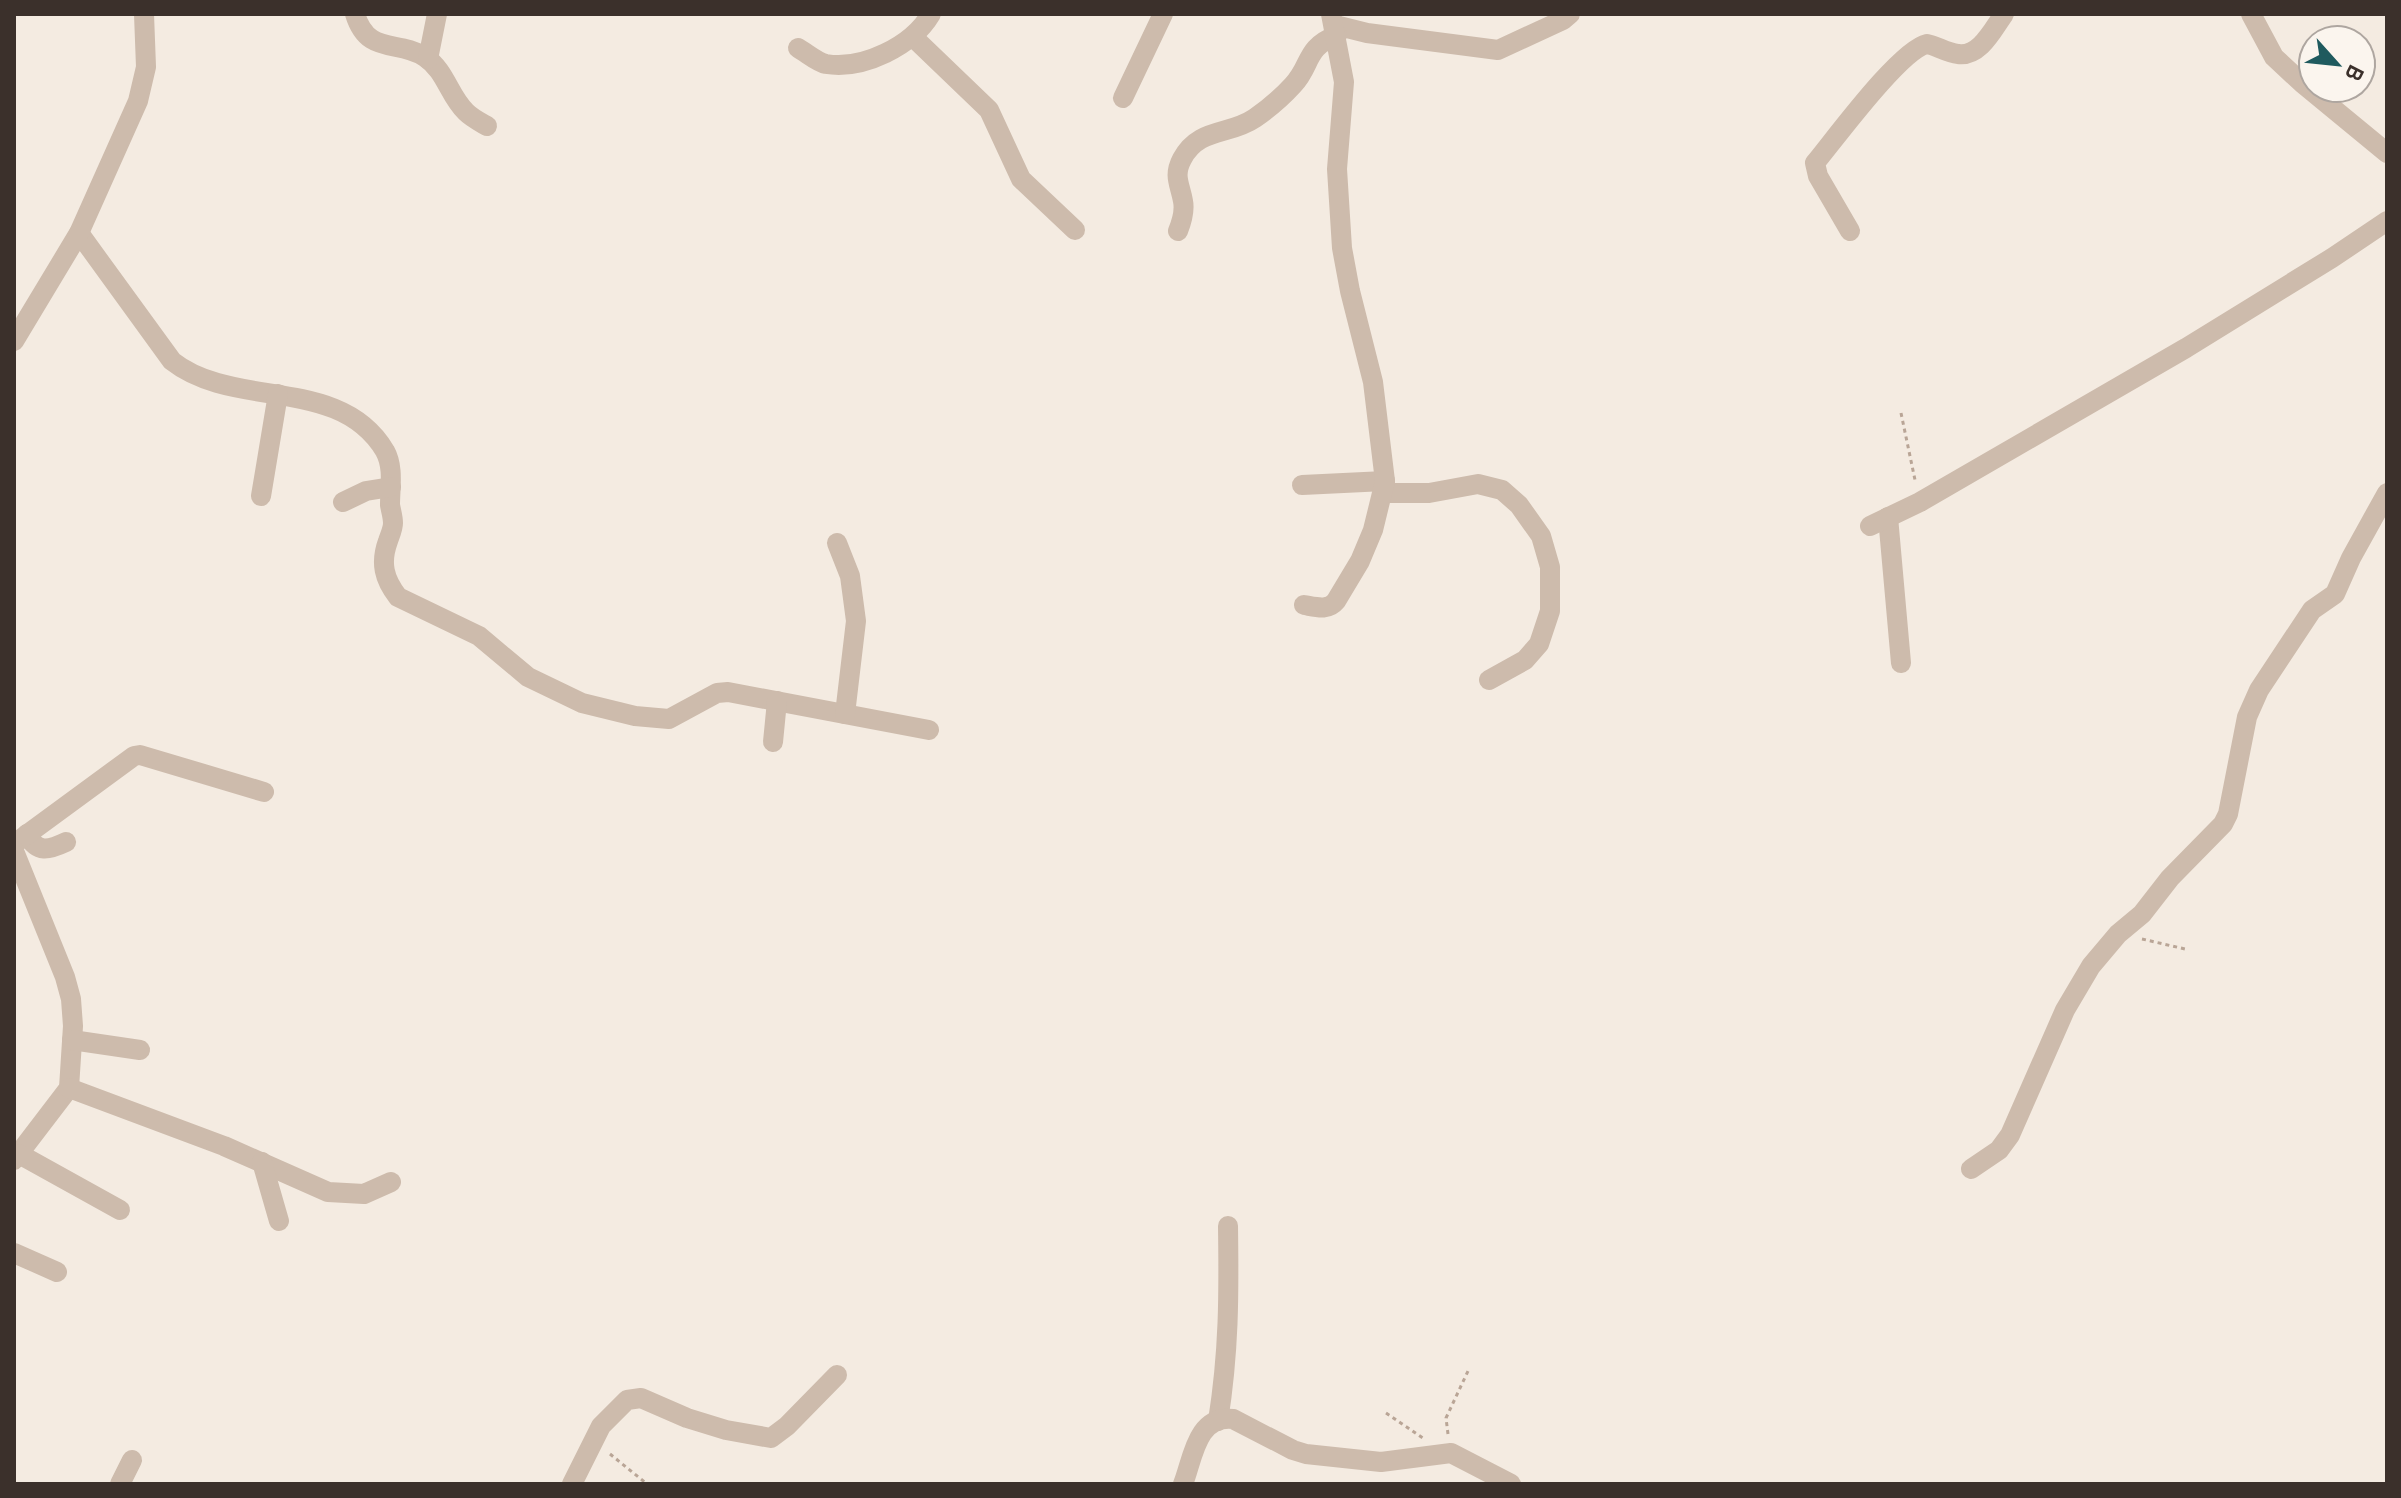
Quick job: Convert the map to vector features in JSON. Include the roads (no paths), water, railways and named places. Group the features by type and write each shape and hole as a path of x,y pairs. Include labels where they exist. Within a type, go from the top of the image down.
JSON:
{"street":[{"path":"14,341 79,233 138,101 146,67 144,14"},
{"path":"355,14 359,28 381,45 412,51 428,59 448,80 455,99 467,114 487,126"},
{"path":"428,59 437,14"},
{"path":"798,48 823,63 852,65 893,49 913,37 931,14"},
{"path":"1123,98 1163,14"},
{"path":"1334,25 1367,33 1498,50 1570,14"},
{"path":"1850,231 1818,176 1815,163 1873,91 1912,52 1927,44 1956,54 1972,52 2004,14"},
{"path":"2251,14 2274,57 2387,153"},
{"path":"1178,231 1184,210 1176,175 1187,150 1198,138 1256,117 1294,84 1334,25"},
{"path":"1304,605 1324,608 1331,607 1336,601 1373,530 1384,487 1373,382 1342,248 1337,169 1344,82 1334,25"},
{"path":"913,37 943,62 989,110 1021,179 1075,230"},
{"path":"1901,663 1879,521 1920,502 2186,348 2387,221"},
{"path":"79,233 172,361 211,381 334,408 362,424 386,453 393,521 383,567 385,577 398,597 479,636 540,684 582,703 635,716 669,719 717,693 728,692 929,730"},
{"path":"261,496 278,394"},
{"path":"1302,485 1384,487 1429,493 1478,484 1502,490 1519,505 1541,536 1550,567 1550,611 1539,644 1525,660 1489,680"},
{"path":"343,502 366,491 391,487"},
{"path":"1971,1169 2005,1144 2065,1010 2091,966 2223,824 2228,814 2247,717 2259,690 2312,610 2335,594 2387,493"},
{"path":"837,543 850,576 856,621 845,714"},
{"path":"773,742 777,701"},
{"path":"20,839 134,756 140,755 264,792"},
{"path":"20,839 41,849 66,842"},
{"path":"14,851 65,977 71,999 72,1040 69,1088 16,1157 120,1210"},
{"path":"72,1040 140,1050"},
{"path":"69,1088 262,1162 328,1192 364,1194 391,1182"},
{"path":"262,1162 279,1221"},
{"path":"1218,1421 1230,1316 1228,1226"},
{"path":"14,1253 57,1272"},
{"path":"572,1484 601,1426 627,1400 641,1398 687,1418 726,1430 771,1438 837,1375"},
{"path":"1183,1484 1201,1433 1208,1425 1233,1419 1306,1454 1381,1462 1451,1454 1511,1484"},
{"path":"120,1484 132,1460"}]}
